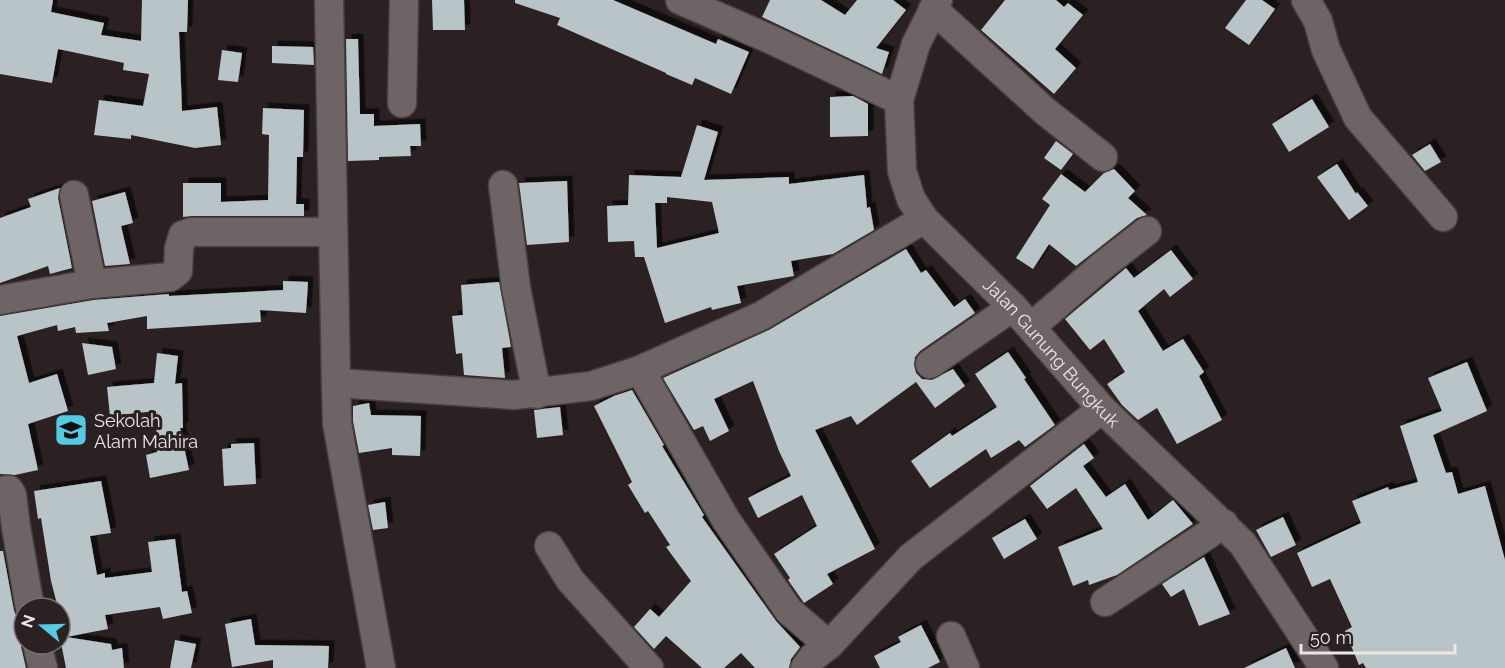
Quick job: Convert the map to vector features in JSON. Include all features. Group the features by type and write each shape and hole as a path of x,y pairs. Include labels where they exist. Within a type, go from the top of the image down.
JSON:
{"street":[{"path":"329,0 332,232 342,384 337,423 381,668"},
{"path":"402,103 404,0"},
{"path":"680,0 772,40 899,100"},
{"path":"1306,0 1318,21 1326,50 1358,118 1443,217"},
{"path":"936,4 1046,112 1103,157"},
{"name":"Jalan Gunung Bungkuk","path":"936,4 916,44 899,100 902,171 911,199 924,219 1022,317 1102,409 1243,544 1324,668"},
{"path":"503,185 516,288 537,394"},
{"path":"74,195 92,284"},
{"path":"342,384 514,395 591,386 640,370 761,316 924,219"},
{"path":"930,364 1022,317 1096,270 1147,231"},
{"path":"0,300 92,284 170,277 178,271 179,248 183,235 192,232 332,232"},
{"path":"640,370 726,520 789,611 829,645"},
{"path":"805,668 910,557 1102,409"},
{"path":"0,491 9,490 12,495 28,596"},
{"path":"1105,602 1224,524"},
{"path":"549,546 570,580 649,668"},
{"path":"951,636 965,668"}],"building":[{"path":"0,0 53,0 51,12 104,23 101,35 141,41 142,0 188,0 187,32 179,32 182,111 217,107 221,145 195,148 131,135 131,139 94,135 99,100 143,106 149,74 123,70 124,63 58,49 52,83 0,74"},
{"path":"432,0 464,0 465,30 433,30"},
{"path":"515,0 613,0 716,44 718,39 749,52 731,94 695,78 692,85 666,74 557,25 560,18 515,3"},
{"path":"770,0 821,0 845,15 857,0 893,0 906,10 876,48 889,52 882,74 762,17"},
{"path":"1005,0 1056,0 1064,7 1068,3 1083,15 1055,49 1076,68 1054,94 981,30"},
{"path":"1246,0 1262,0 1275,9 1249,45 1225,28"},
{"path":"346,39 358,39 360,114 374,114 374,126 420,124 421,146 410,146 411,156 348,161"},
{"path":"272,46 313,47 314,65 272,63"},
{"path":"222,50 242,53 238,82 218,80"},
{"path":"853,96 868,104 868,136 830,137 830,97"},
{"path":"1312,99 1329,127 1289,152 1272,124"},
{"path":"263,108 304,110 303,157 297,157 296,204 304,204 304,216 183,217 183,183 221,183 221,202 268,200 269,135 262,134"},
{"path":"697,125 718,132 704,180 789,177 789,184 864,175 867,208 870,207 874,230 833,254 791,261 794,276 737,286 741,303 712,310 711,307 665,323 644,257 635,257 634,241 608,242 607,206 628,205 629,175 681,177","holes":["667,197 712,202 719,233 657,248 655,203 667,203"]},
{"path":"1056,141 1073,154 1061,170 1044,158"},
{"path":"1430,144 1441,162 1425,171 1412,155"},
{"path":"1337,164 1356,194 1357,192 1368,206 1349,220 1317,177"},
{"path":"1114,169 1135,191 1128,198 1147,215 1137,218 1076,266 1049,244 1033,269 1016,258 1050,205 1042,199 1061,174 1085,192 1104,173"},
{"path":"567,181 569,242 527,245 519,183"},
{"path":"60,188 58,198 72,268 50,274 48,266 0,283 0,218 31,207 28,199"},
{"path":"125,192 133,223 121,226 130,264 105,266 92,201"},
{"path":"906,249 921,273 926,270 954,307 965,299 975,313 920,351 915,357 916,373 922,379 932,380 953,369 965,386 935,408 916,382 857,425 851,416 815,430 875,549 827,574 833,584 804,603 774,554 817,526 802,495 758,518 748,498 791,476 779,451 753,381 714,399 729,431 710,441 703,426 694,430 663,378 769,330"},
{"path":"1171,250 1193,279 1170,297 1164,289 1138,311 1163,351 1183,339 1204,372 1199,376 1222,420 1177,444 1157,408 1138,420 1122,405 1107,384 1125,372 1104,339 1090,350 1065,319 1126,268 1134,278"},
{"path":"283,281 308,282 306,313 260,310 261,322 147,329 147,316 107,323 109,331 76,333 75,327 58,331 57,325 17,336 29,383 57,374 68,411 28,424 38,470 15,475 0,474 0,316 94,300 169,294 169,296 283,290"},
{"path":"499,282 511,347 502,348 505,378 464,375 462,353 456,354 452,316 463,315 461,285"},
{"path":"82,343 112,347 116,369 88,375"},
{"path":"1008,352 1055,425 1025,447 1019,440 991,458 986,449 930,488 911,461 950,433 952,436 997,407 975,374"},
{"path":"157,353 178,356 175,384 182,383 183,428 180,428 189,470 150,478 146,455 157,452 156,411 110,416 107,387 154,383"},
{"path":"1467,362 1487,411 1433,435 1446,473 1452,472 1458,494 1485,486 1505,560 1505,668 1366,668 1363,663 1359,665 1345,631 1352,627 1330,579 1312,587 1297,553 1361,523 1352,501 1388,487 1389,490 1418,482 1400,426 1442,411 1428,378"},
{"path":"632,390 664,445 662,446 704,515 702,517 776,621 800,647 791,659 789,668 755,668 741,653 724,668 702,668 666,636 654,649 634,627 650,609 659,617 691,581 666,547 670,545 648,511 645,513 628,485 632,482 594,406"},
{"path":"369,403 371,415 421,416 420,456 392,455 392,448 359,453 353,421 353,406"},
{"path":"560,407 563,435 537,438 534,410"},
{"path":"254,443 256,484 224,486 222,449 231,448 231,444"},
{"path":"1084,444 1094,458 1083,466 1106,497 1125,484 1148,520 1173,500 1193,524 1117,575 1089,585 1088,580 1073,586 1058,547 1103,529 1076,488 1047,509 1030,486"},
{"path":"101,481 111,533 90,536 97,575 105,573 105,578 152,572 148,542 175,539 182,592 187,591 192,613 163,619 160,607 105,615 108,629 72,636 72,596 55,596 34,491"},
{"path":"385,502 388,528 373,530 368,505"},
{"path":"1283,517 1296,545 1271,557 1256,530"},
{"path":"1025,519 1037,539 1004,559 992,538"},
{"path":"0,551 3,551 12,600 12,656 23,656 26,668 0,668"},
{"path":"1204,557 1230,614 1199,626 1184,589 1171,597 1162,584"},
{"path":"251,619 255,645 329,646 328,668 273,668 273,660 232,667 225,624"},
{"path":"921,625 940,662 928,668 880,668 874,656 901,642 898,637"},
{"path":"72,638 111,644 112,650 122,648 124,668 66,668 64,656 72,656"},
{"path":"175,640 196,644 191,668 170,668"},
{"path":"1286,648 1295,668 1244,668"}],"place":[{"name":"Sekolah Alam Mahira","path":"71,430"}]}
